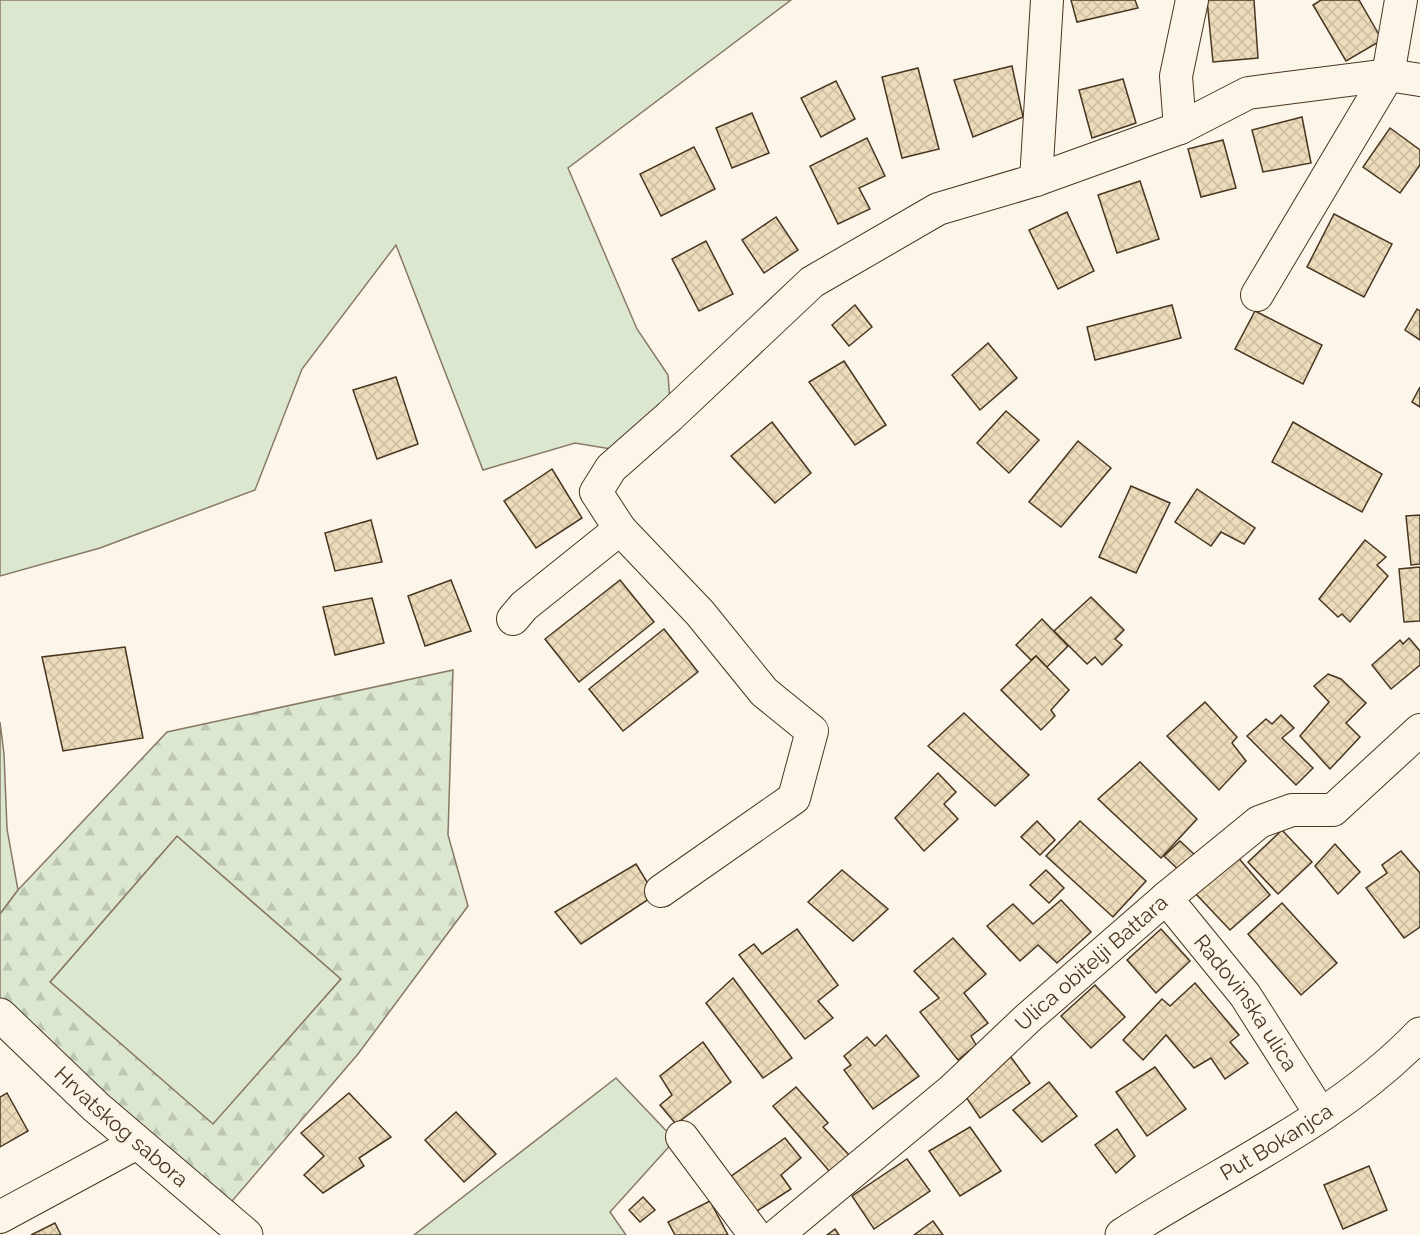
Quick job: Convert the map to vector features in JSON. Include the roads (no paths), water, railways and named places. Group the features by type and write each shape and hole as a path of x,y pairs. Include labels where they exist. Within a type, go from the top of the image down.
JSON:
{"main road":[{"name":"Hrvatskog sabora","path":"0,1015 137,1143 246,1235"},
{"name":"Put Bokanjca","path":"1138,1230 1297,1131 1395,1060 1420,1034"}],"street":[{"path":"1036,180 1047,0"},
{"path":"1180,128 1176,76 1192,0"},
{"path":"1257,295 1388,75 1401,0"},
{"path":"661,891 795,798 812,731 764,692 700,613 620,529 596,492 611,468 670,417 812,282 938,208 1036,180 1180,128 1248,93 1388,75 1420,80"},
{"path":"513,619 524,606 620,529"},
{"name":"Ulica obitelji Battara","path":"777,1235 952,1090 1166,898 1259,822 1292,810 1333,810 1420,730"},
{"name":"Radovinska ulica","path":"1166,898 1245,995 1320,1113"},
{"path":"682,1137 754,1235"},
{"path":"0,1217 137,1143"}]}
